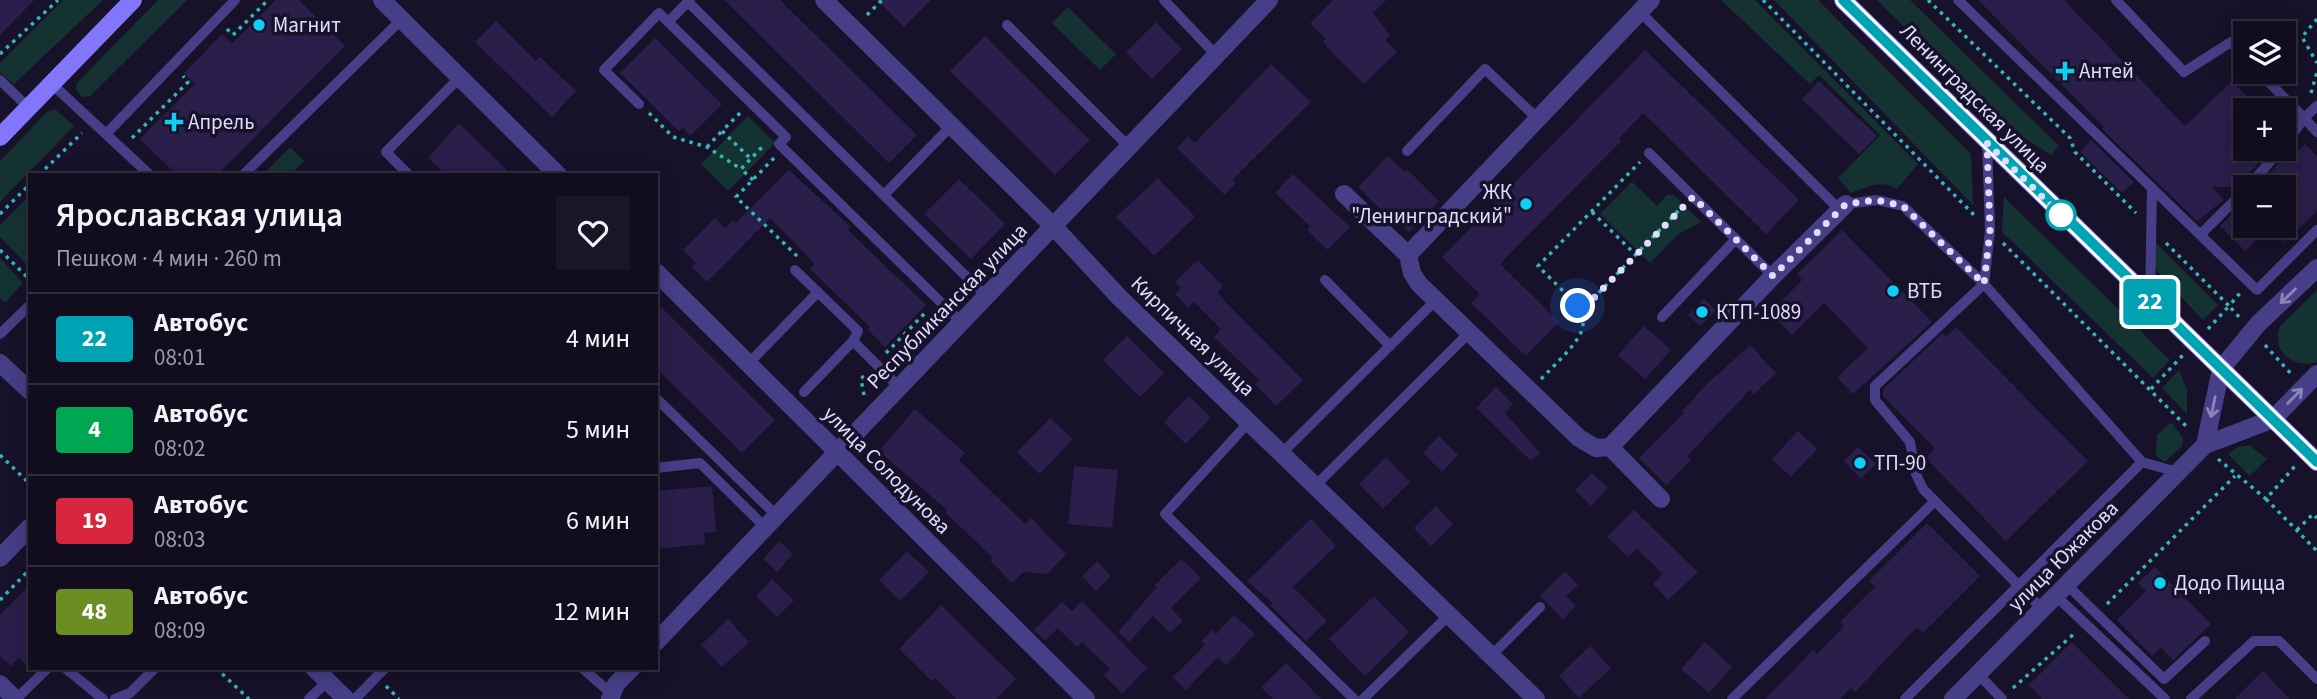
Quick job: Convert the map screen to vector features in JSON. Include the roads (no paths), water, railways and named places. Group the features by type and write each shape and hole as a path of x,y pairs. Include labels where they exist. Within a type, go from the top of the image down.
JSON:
{"main road":[{"path":"0,137 134,0"},
{"name":"Ленинградская улица","path":"1843,0 2317,462"}],"street":[{"path":"382,0 556,173"},
{"name":"Кирпичная улица","path":"824,0 951,126 1040,222 1536,699"},
{"name":"Республиканская улица","path":"658,640 987,297 1040,222 1129,147 1269,0"},
{"path":"1408,256 1646,6"},
{"path":"1344,194 1408,256 1412,273 1436,300 1530,391 1587,444 1610,447 1661,499"},
{"path":"1610,447 1773,276 1843,207"},
{"path":"2205,445 2221,369 2258,324 2317,268"},
{"name":"улица Солодунова","path":"658,274 1086,699"},
{"path":"0,363 28,389"},
{"path":"2273,419 2317,374"},
{"name":"улица Южакова","path":"1953,699 2205,445 2273,419"},
{"path":"0,558 28,529"},
{"path":"316,670 346,699"},
{"path":"611,697 631,670"},
{"path":"0,684 16,699"}],"lane":[{"path":"108,132 235,0"},
{"path":"1164,0 1216,55"},
{"path":"1958,0 2257,290 2317,230"},
{"path":"2116,0 2184,72 2231,42 2233,44"},
{"path":"668,22 689,1 987,297"},
{"path":"1646,6 1843,207 1877,200 1903,206 1984,284 2142,461 2177,472"},
{"path":"639,104 604,70 659,13 786,137 779,144 962,323"},
{"path":"245,173 401,20"},
{"path":"1007,25 1129,147"},
{"path":"1407,151 1485,69 1539,120"},
{"path":"407,173 386,152 460,78"},
{"path":"0,80 29,108"},
{"path":"52,84 93,123 108,132 148,173"},
{"path":"2271,84 2317,132"},
{"path":"2296,129 2317,106"},
{"path":"884,195 951,126"},
{"path":"1987,143 1990,231 1984,284 1875,386 1873,393 1875,400 1910,442 1916,474 1934,502 2042,610"},
{"path":"1649,153 1773,276"},
{"path":"2259,175 2271,161"},
{"path":"2150,302 2152,188"},
{"path":"2201,234 2233,203"},
{"path":"1662,317 1736,239"},
{"path":"795,270 858,331 853,341 804,392"},
{"path":"1325,280 1390,346"},
{"path":"748,364 818,292"},
{"path":"1281,454 1436,300"},
{"path":"0,334 28,307"},
{"path":"1314,487 1469,332"},
{"path":"853,341 900,388"},
{"path":"658,399 771,521"},
{"path":"1249,422 1165,514 1354,699"},
{"path":"1905,699 2142,461"},
{"path":"658,468 700,463 771,521"},
{"path":"1732,699 1934,502"},
{"path":"2062,590 2097,614 2164,679 2205,642"},
{"path":"2062,590 2086,623 2165,699"},
{"path":"1492,655 1540,607"},
{"path":"1363,699 1448,616"},
{"path":"2191,699 2254,641 2279,641 2317,679"},
{"path":"16,699 46,670"},
{"path":"67,670 103,699"},
{"path":"115,699 130,693 153,670"},
{"path":"355,699 383,670"},
{"path":"584,670 611,697"},
{"path":"1978,674 2002,699"},
{"path":"309,699 328,681"}],"place":[{"name":"Магнит","path":"259,25"},
{"name":"Антей","path":"2065,71"},
{"name":"Апрель","path":"174,122"},
{"name":"ЖК \"Ленинградский\"","path":"1526,204"},
{"name":"ВТБ","path":"1893,291"},
{"name":"КТП-1089","path":"1702,312"},
{"name":"ТП-90","path":"1860,463"},
{"name":"Додо Пицца","path":"2160,583"}]}
